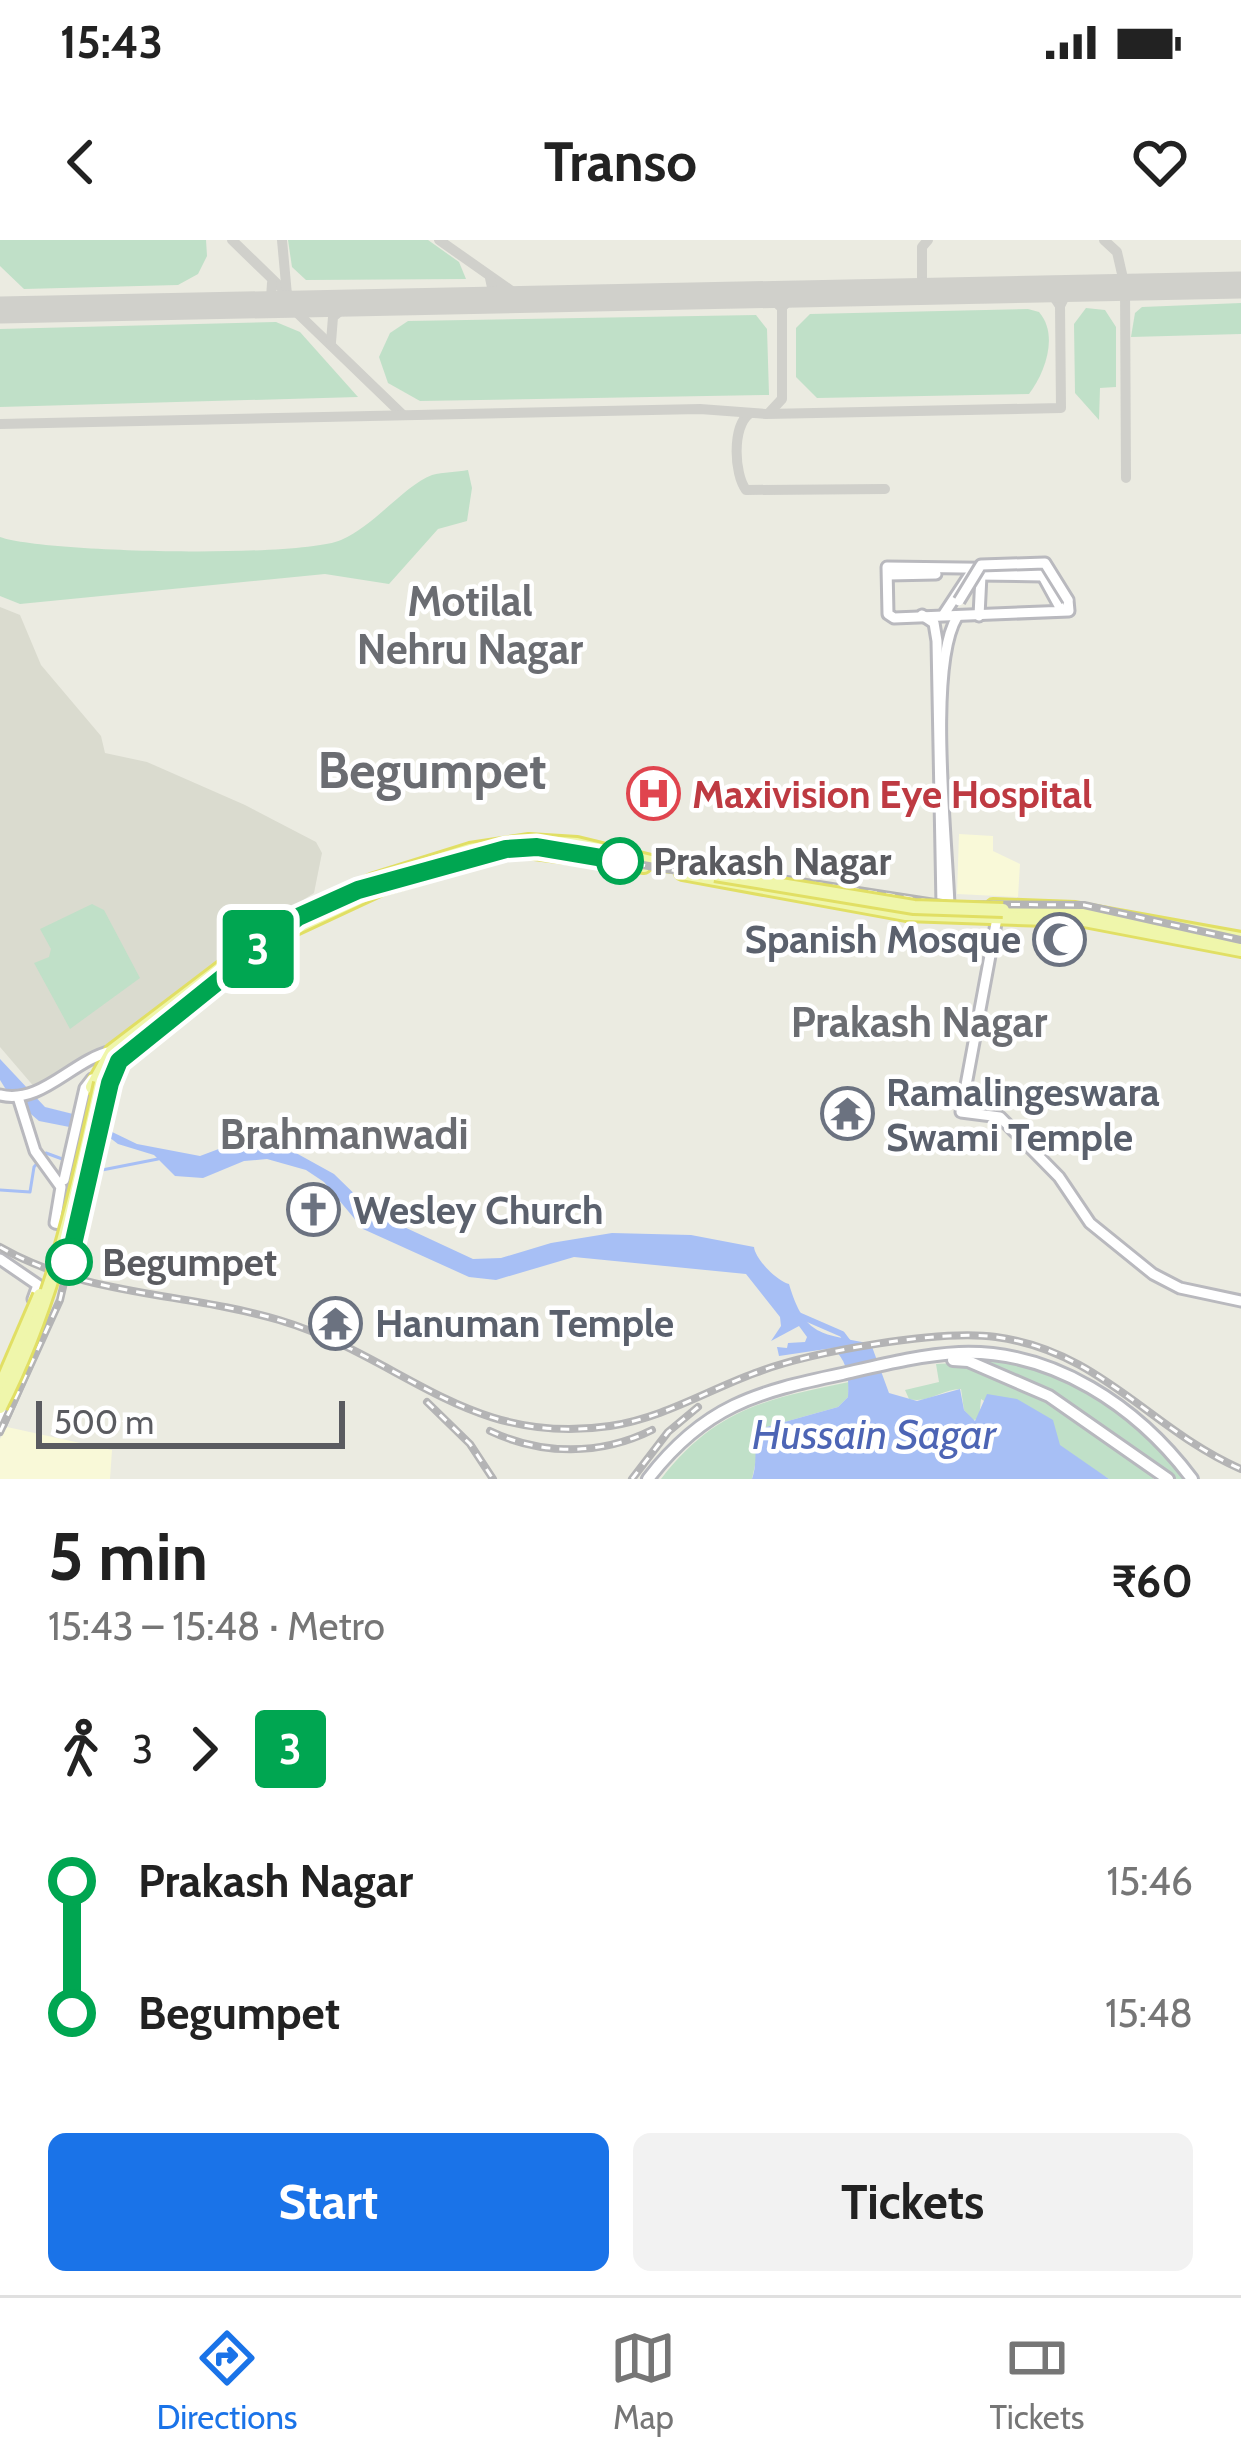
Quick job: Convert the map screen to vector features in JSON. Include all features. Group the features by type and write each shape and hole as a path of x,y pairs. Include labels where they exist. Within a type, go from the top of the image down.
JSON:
{"main road":[{"path":"0,1383 57,1242 91,1074 284,920 374,880 470,850 529,841 593,847 908,906"},
{"path":"112,1056 304,922 356,897 502,853 530,851 914,907 1053,912"},
{"path":"682,867 814,901 1053,912 1240,948"},
{"path":"953,906 997,918 1047,919 1053,912"},
{"path":"0,1402 34,1338 60,1263 91,1074"},
{"path":"0,1402 25,1346 39,1290"},
{"path":"969,1357 1049,1396 1168,1479"},
{"path":"652,1479 692,1437 745,1402 899,1365 969,1357 1049,1367 1110,1399 1142,1425 1192,1479"}],"street":[{"path":"950,615 981,565 1045,563 1066,607"},
{"path":"887,566 1039,569 1066,607 979,616 889,616 887,566"},
{"path":"939,646 973,570 981,575 1043,576"},
{"path":"888,574 968,574"},
{"path":"979,616 981,575"},
{"path":"922,615 934,623 939,646 944,864 953,906"},
{"path":"997,918 961,1112 1000,1117 1059,1177 1090,1223 1153,1274 1180,1288 1241,1301"},
{"path":"91,1074 62,1171 55,1223 77,1227 104,1114 112,1056"},
{"path":"0,1098 22,1100 91,1074 112,1056"},
{"path":"22,1100 40,1149 62,1171 90,1176"},
{"path":"0,1259 39,1290 0,1383"},
{"path":"0,1424 35,1345 19,1339"}],"shaded area":[{"path":"0,240 206,240 207,256 198,274 178,285 24,289 0,266"},
{"path":"288,240 428,240 459,262 466,279 306,280 292,267"},
{"path":"1241,303 1241,334 1131,337 1135,313 1142,307"},
{"path":"1086,308 1105,310 1116,327 1116,387 1100,388 1099,420 1075,393 1074,324"},
{"path":"1039,312 1045,321 1049,343 1040,376 1029,394 817,398 796,377 796,328 810,314"},
{"path":"756,315 767,329 769,395 420,401 388,383 379,357 390,333 408,321"},
{"path":"276,322 300,332 358,397 0,407 0,329"},
{"path":"468,470 472,488 467,521 438,529 389,584 325,574 20,604 0,596 0,537 66,547 172,551 316,546 353,534 422,480"},
{"path":"0,607 20,615 41,665 101,736 105,753 147,762 245,805 316,842 322,853 314,893 258,929 110,1047 36,1089 0,1047"},
{"path":"959,834 993,836 993,851 1020,864 1018,897 957,894"},
{"path":"92,904 104,910 140,978 70,1029 34,963 49,957 51,949 40,929"},
{"path":"980,1356 1014,1361 1071,1381 1120,1413 1188,1479 1175,1479 1058,1399 978,1363"},
{"path":"936,1364 990,1372 1020,1385 1132,1455 1154,1471 1153,1479 1109,1479 981,1399 979,1419 973,1420 964,1410 961,1389 909,1399 905,1390 939,1382"},
{"path":"849,1382 848,1397 838,1407 763,1428 752,1479 661,1479 681,1455 722,1422 792,1394"},
{"path":"7,1427 112,1450 110,1479 0,1479 0,1439"}],"water":[{"name":"Hussain Sagar","path":"0,1059 45,1107 77,1115 137,1144 200,1156 232,1144 296,1153 334,1174 374,1213 473,1259 501,1258 551,1243 612,1233 691,1235 754,1247 767,1268 789,1284 809,1324 828,1334 871,1344 889,1393 917,1401 960,1389 964,1410 975,1421 987,1394 1017,1399 1053,1420 1060,1445 1109,1479 752,1479 763,1428 838,1407 848,1397 848,1382 845,1364 833,1348 779,1356 777,1347 805,1342 807,1337 799,1326 771,1341 781,1326 780,1317 746,1274 574,1257 496,1280 469,1277 363,1229 324,1182 306,1170 267,1159 244,1161 203,1178 175,1176 154,1155 118,1144 105,1134 39,1121 10,1096 0,1080"}],"waterway":[{"path":"0,1190 30,1192 34,1167 46,1153 65,1160"},
{"path":"97,1171 158,1159"},
{"path":"796,1314 842,1334 851,1346"}],"taxiway":[{"path":"232,240 297,303"},
{"path":"282,240 287,295"},
{"path":"439,240 516,294 533,298"},
{"path":"922,290 922,247 928,240"},
{"path":"1104,240 1117,252 1125,287 1126,478"},
{"path":"485,299 493,292 490,278"},
{"path":"260,305 271,298 272,283"},
{"path":"1060,306 1066,294 1078,288"},
{"path":"0,424 700,409 766,414 1061,408 1060,306 1050,291 1041,289"},
{"path":"766,293 781,307"},
{"path":"769,413 782,399 782,307 798,293"},
{"path":"331,342 333,317 350,303"},
{"path":"288,304 403,415"},
{"path":"749,414 740,429 737,451 746,490 885,489"}],"runway":[{"path":"0,310 1241,285"}],"railway":[{"path":"0,1432 60,1300 119,1061 299,917 420,870 506,849 537,847 678,871 730,870 948,904 1084,905 1241,940"},
{"path":"0,1247 67,1276 279,1320 323,1336 475,1411 515,1424 560,1429 629,1422 755,1373 840,1350 942,1336 996,1337 1066,1358 1209,1453 1241,1469"},
{"path":"427,1402 470,1444 493,1479"},
{"path":"632,1479 668,1432 698,1407"},
{"path":"490,1431 530,1445 571,1449 612,1444 652,1430"}],"metro line":[{"name":"3","path":"69,1262 119,1061 298,917 358,890 506,849 537,847 620,861"}],"place":[{"name":"Maxivision Eye Hospital","path":"653,794"},
{"name":"Prakash Nagar","path":"620,861"},
{"name":"Spanish Mosque","path":"1060,939"},
{"name":"Ramalingeswara Swami Temple","path":"847,1114"},
{"name":"Wesley Church","path":"314,1210"},
{"name":"Begumpet","path":"69,1262"},
{"name":"Hanuman Temple","path":"336,1323"}],"district":[{"name":"Motilal Nehru Nagar","path":"470,625"},
{"name":"Begumpet","path":"432,770"},
{"name":"Prakash Nagar","path":"919,1022"},
{"name":"Brahmanwadi","path":"344,1134"}]}
